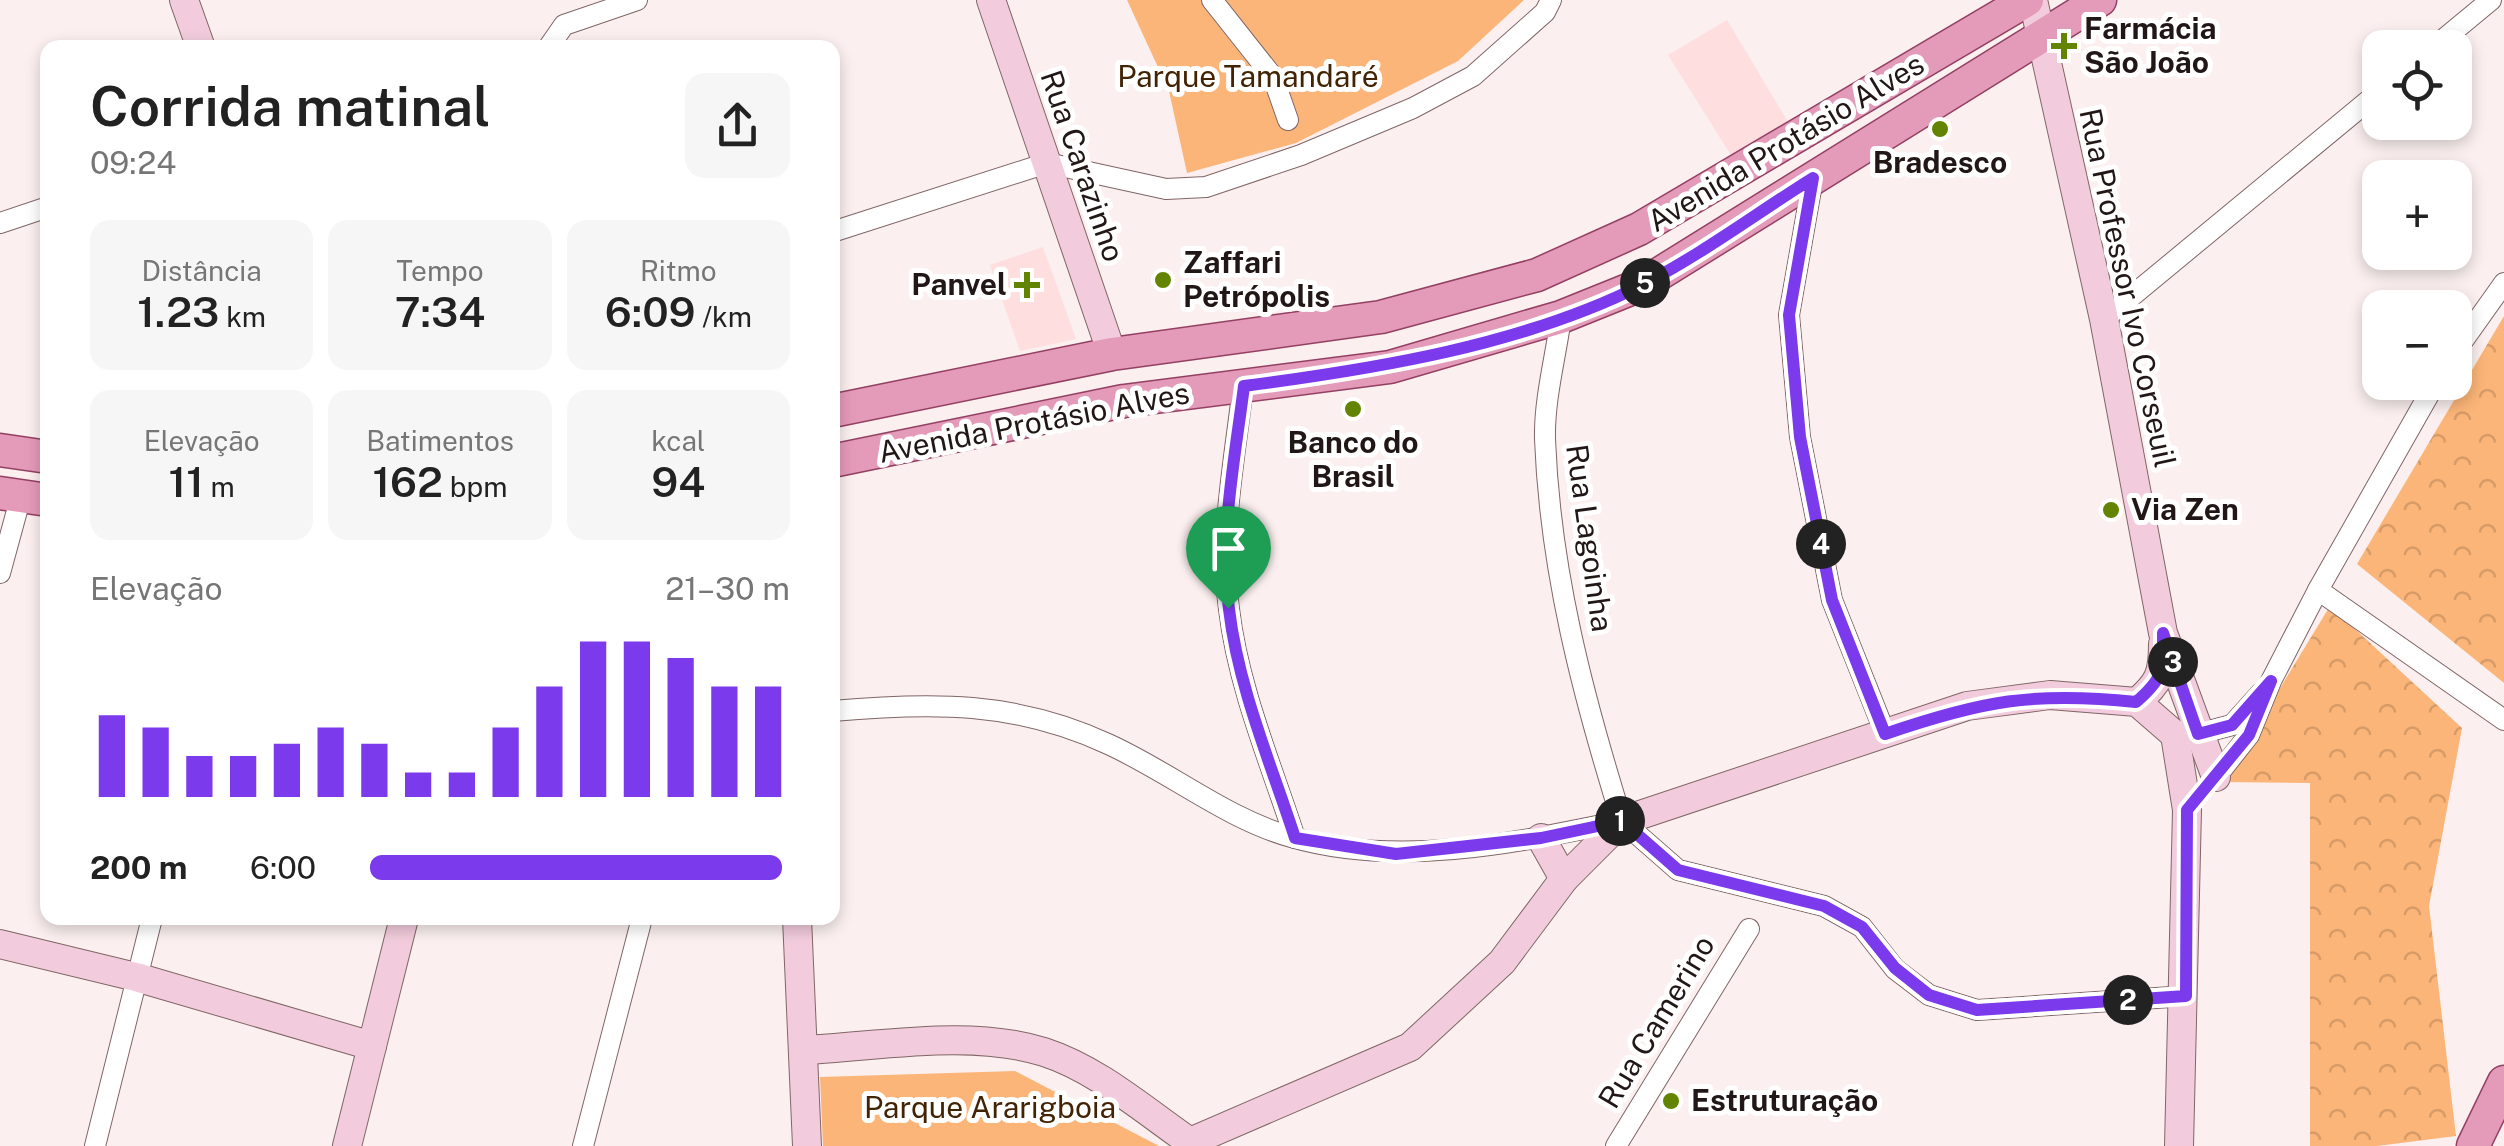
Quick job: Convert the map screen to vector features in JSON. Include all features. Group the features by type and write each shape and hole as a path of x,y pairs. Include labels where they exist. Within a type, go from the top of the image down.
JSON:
{"main road":[{"name":"Avenida Protásio Alves","path":"840,409 1112,354 1380,317 1536,275 1640,229 2030,0"},
{"name":"Avenida Protásio Alves","path":"840,459 1124,401 1390,367 1561,317 1643,284 2100,0"},
{"path":"0,450 40,456"},
{"path":"2473,1146 2504,1082"}],"street":[{"path":"184,0 197,40"},
{"path":"554,40 564,25 636,0"},
{"name":"Rua Carazinho","path":"991,0 1112,354"},
{"path":"1212,0 1272,77 1288,120"},
{"path":"840,229 1047,163 1166,188 1206,187 1300,156 1413,108 1473,76 1545,12 1552,0"},
{"name":"Rua Professor Ivo Corseuil","path":"2030,0 2104,319 2163,633 2189,745 2180,1146"},
{"path":"2455,30 2491,0"},
{"path":"2104,319 2362,106"},
{"path":"1813,178 1789,315 1800,437 1832,600 1885,734"},
{"path":"0,223 40,210"},
{"path":"2472,328 2504,282"},
{"name":"Rua Lagoinha","path":"1561,317 1545,435 1557,572 1586,702 1622,821"},
{"path":"1244,386 1229,505 1228,608 1253,712 1295,838"},
{"path":"2187,810 2249,735 2271,681 2318,590 2426,400"},
{"path":"0,573 23,496"},
{"path":"2318,590 2504,720"},
{"path":"2136,702 2158,684 2163,672 2163,633"},
{"path":"2189,745 2232,725 2271,681"},
{"path":"840,711 977,706 1031,716 1108,744 1257,826 1295,838 1396,854 1541,838 1622,821 1967,706 2050,695 2136,702 2189,745 2193,770 2216,777"},
{"path":"804,1050 1002,1042 1047,1053 1087,1072 1188,1144 1410,1047 1502,962 1564,879 1622,821"},
{"path":"1622,821 1678,870 1824,906 1862,927 1895,968 1929,995 1977,1010 2186,996"},
{"path":"1541,838 1564,879"},
{"path":"95,1146 150,925"},
{"path":"347,1146 402,925"},
{"path":"583,1146 640,925"},
{"path":"797,925 807,1146"},
{"name":"Rua Camerino","path":"1616,1146 1748,930"},
{"path":"0,944 136,978 372,1046"}],"shaded area":[{"path":"1727,20 1791,127 1734,160 1668,55"},
{"name":"Panvel","path":"1043,247 1076,339 1020,351 990,265"}],"green space":[{"name":"Parque Tamandaré","path":"1127,0 1524,0 1458,61 1296,143 1187,173 1169,91"},
{"path":"2504,316 2504,683 2357,564 2454,400 2472,400 2472,370"},
{"path":"2330,606 2462,728 2429,906 2456,1136 2377,1146 2310,1146 2310,783 2223,782"},
{"name":"Parque Ararigboia","path":"1015,1071 1159,1146 823,1146 820,1077"}],"place":[{"name":"Farmácia São João","path":"2064,46"},
{"name":"Bradesco","path":"1940,129"},
{"name":"Zaffari Petrópolis","path":"1163,280"},
{"name":"Panvel","path":"1027,285"},
{"name":"Banco do Brasil","path":"1353,409"},
{"name":"Via Zen","path":"2111,510"},
{"name":"Estruturação","path":"1671,1101"}],"route":[{"path":"1813,178 1789,315 1800,437 1832,600 1885,734 1967,706 2050,695 2136,702 2158,684 2163,672 2163,633 2198,734 2232,725 2271,681 2249,735 2187,810 2186,996 1977,1010 1929,995 1895,968 1862,927 1824,906 1678,870 1622,821 1541,838 1396,854 1295,838 1253,712 1228,608 1229,505 1244,386 1390,367 1561,317 1643,284 1813,178"}]}
